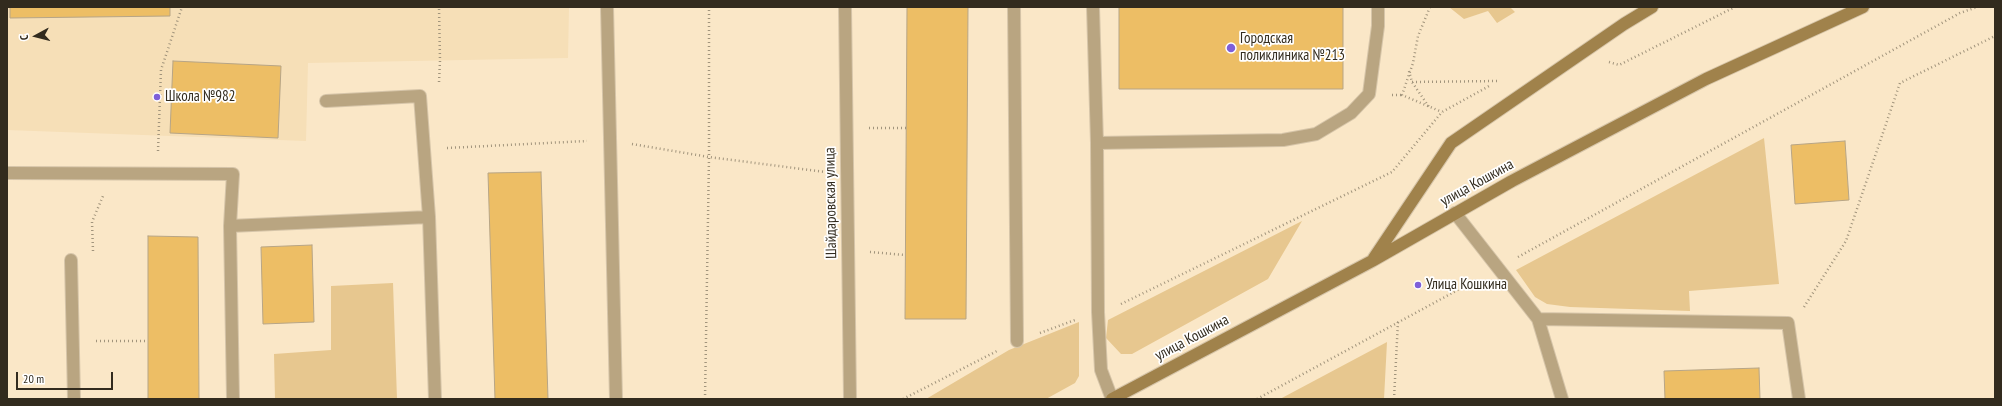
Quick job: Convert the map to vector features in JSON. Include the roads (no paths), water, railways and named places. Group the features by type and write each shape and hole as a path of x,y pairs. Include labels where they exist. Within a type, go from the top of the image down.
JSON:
{"main road":[{"path":"1372,261 1451,143 1580,54 1652,7"},
{"name":"улица Кошкина","path":"1112,399 1372,261 1455,213 1706,79 1863,7"}],"street":[{"path":"607,7 616,399"},
{"name":"Шайдаровская улица","path":"845,7 850,399"},
{"path":"1014,7 1017,341"},
{"path":"1093,7 1097,142 1098,312 1101,370 1112,399"},
{"path":"1097,142 1283,140 1316,134 1350,113 1369,94 1378,26 1378,7"},
{"path":"326,101 420,96 429,217 436,399"},
{"path":"7,173 156,172 233,174 230,226 233,399"},
{"path":"1455,213 1538,319 1562,399"},
{"path":"230,226 429,217"},
{"path":"71,260 74,399"},
{"path":"1538,319 1788,323 1799,399"}],"place":[{"name":"Городская поликлиника №213","path":"1231,48"},
{"name":"Школа №982","path":"157,97"},
{"name":"Улица Кошкина","path":"1418,285"}]}
